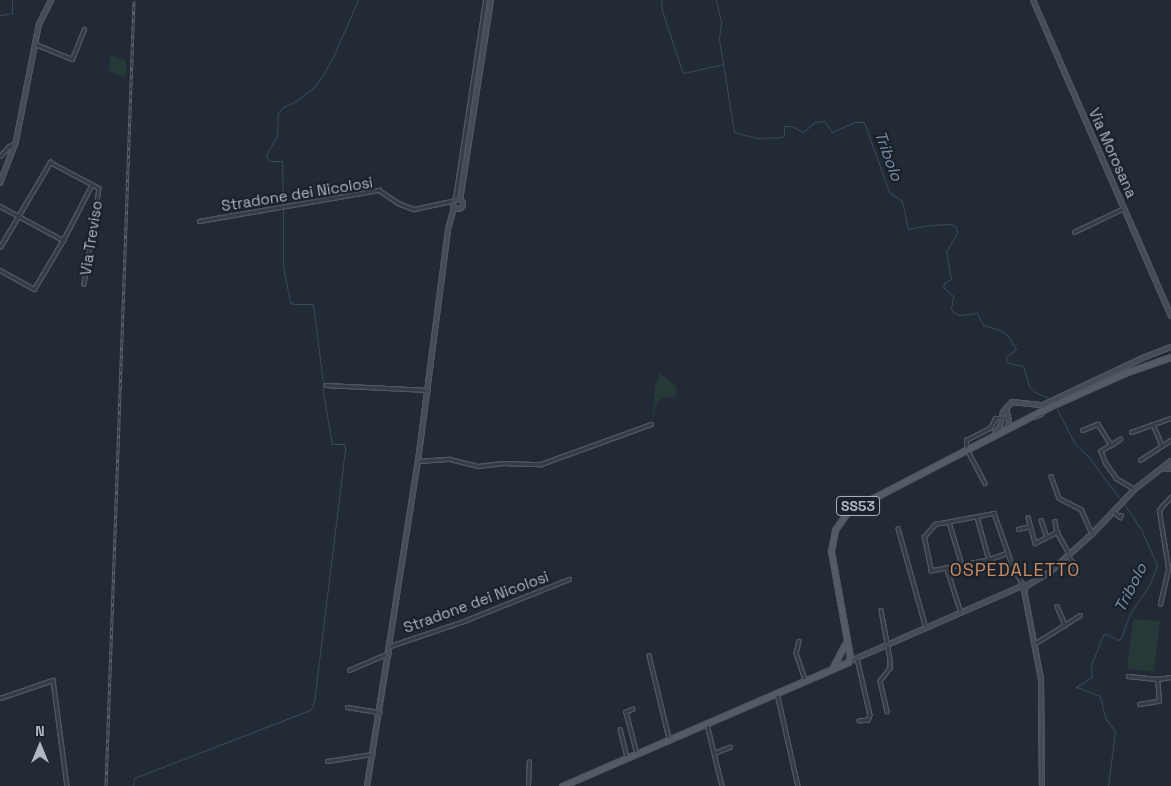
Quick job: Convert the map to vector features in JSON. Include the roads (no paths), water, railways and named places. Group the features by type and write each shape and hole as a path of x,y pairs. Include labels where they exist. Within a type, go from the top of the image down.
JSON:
{"main road":[{"path":"972,449 1055,404 1141,367 1171,357"},
{"path":"1141,367 1171,357"},
{"path":"972,449 1076,395"},
{"name":"SS53","path":"849,654 831,555 831,541 836,527 844,516 855,508 972,449"},
{"name":"SS53","path":"842,652 846,641"},
{"path":"562,786 806,681 846,662 849,654 842,652 832,668"},
{"path":"838,657 840,661 846,662"}],"street":[{"path":"0,183 15,144 39,24 51,0"},
{"name":"Stradone dei Nicolosi","path":"454,208 462,207 456,200 485,0"},
{"name":"Stradone dei Nicolosi","path":"367,786 418,461 448,229 456,200 491,0"},
{"name":"Via Morosana","path":"1033,0 1171,316"},
{"path":"35,44 72,59 84,29"},
{"path":"0,156 9,146 15,144"},
{"name":"Via Treviso","path":"19,216 50,162 91,186 98,188 84,284"},
{"path":"0,270 34,289 63,240 91,186"},
{"name":"Stradone dei Nicolosi","path":"199,221 379,190 398,203 414,209 456,200"},
{"path":"0,206 63,240"},
{"path":"1074,232 1125,208"},
{"path":"0,247 19,216"},
{"path":"985,483 972,449 998,431 1002,422 1001,417 1006,408 1015,401 1035,406 1043,405 1145,356 1171,347"},
{"path":"326,385 428,390"},
{"path":"966,447 967,440 990,428 995,418 1001,417 1018,421 1055,404"},
{"path":"1006,408 1009,428"},
{"path":"1009,428 1041,414"},
{"path":"1131,432 1171,418"},
{"path":"1002,422 1009,428"},
{"path":"418,461 450,459 478,466 504,463 541,464 651,424"},
{"path":"1082,430 1098,424 1111,445"},
{"path":"1153,424 1162,445"},
{"path":"1120,439 1101,452 1105,462 1116,478 1135,489"},
{"path":"1140,460 1171,440"},
{"path":"1160,469 1170,468 1170,462"},
{"path":"846,662 1023,587 1046,575 1092,534 1135,489 1170,462"},
{"path":"1051,476 1059,498 1081,509 1092,534"},
{"path":"1160,604 1170,567 1160,512 1162,506 1171,497"},
{"path":"1114,512 1123,519"},
{"path":"1008,553 989,560 932,571 924,537 934,524 995,514 1008,553 1023,587 1041,678 1042,786"},
{"path":"977,516 989,560"},
{"path":"1028,516 1035,542 1057,532"},
{"path":"1041,520 1047,537"},
{"path":"1055,521 1057,532 1076,566 1072,570 1076,575"},
{"path":"949,522 962,566"},
{"path":"1018,530 1030,526"},
{"path":"898,528 926,628"},
{"path":"947,569 961,613"},
{"name":"Stradone dei Nicolosi","path":"390,646 464,621 569,580"},
{"path":"1057,606 1065,625"},
{"path":"881,610 890,668 880,681 887,711"},
{"path":"1034,644 1080,615"},
{"path":"799,641 796,653 806,681"},
{"path":"349,670 389,653"},
{"path":"849,654 858,658"},
{"path":"649,655 669,740"},
{"path":"858,658 870,715 868,720 859,721"},
{"path":"1128,676 1157,679 1171,677"},
{"path":"1139,704 1159,701 1157,679"},
{"path":"0,698 53,680 67,786"},
{"path":"777,693 798,786"},
{"path":"347,707 380,712"},
{"path":"632,709 626,712 637,754"},
{"path":"707,724 722,786"},
{"path":"620,729 626,758"},
{"path":"714,753 730,747"},
{"path":"327,762 372,754"},
{"path":"528,786 529,762"}],"waterway":[{"path":"0,15 12,13 12,0"},
{"path":"283,204 282,161 269,161 266,155 277,136 278,113 283,107 296,101 314,87 323,75 358,0"},
{"path":"480,39 487,0"},
{"path":"661,0 662,10 683,73 724,64"},
{"name":"Tribolo","path":"716,0 721,22 719,39 734,132 757,138 782,137 784,135 784,126 792,126 803,132 815,122 824,121 832,132 854,122 864,122 889,192 902,201 908,229 951,224 956,227 957,233 946,251 951,279 945,282 943,287 953,296 951,308 953,312 959,315 977,313 983,325 1000,330 1008,336 1016,349 1006,357 1006,362 1023,366 1029,386 1035,392 1051,399"},
{"path":"457,196 479,45"},
{"path":"449,219 451,207"},
{"path":"133,786 134,778 308,711 314,702 345,448 344,444 332,444 323,392 313,304 294,304 290,302 283,267 283,208"},
{"path":"1135,226 1171,311"},
{"path":"395,595 423,408"},
{"name":"Tribolo","path":"1057,409 1075,444 1088,456 1120,499"},
{"name":"Tribolo","path":"1108,786 1115,731 1105,717 1100,696 1076,687 1092,677 1091,665 1103,635 1106,634 1118,640 1121,638 1130,613 1149,586 1157,565 1141,529 1124,504"},
{"path":"376,743 391,650"}],"railway":[{"path":"106,786 134,0"}],"district":[{"name":"OSPEDALETTO","path":"1015,570"}]}
